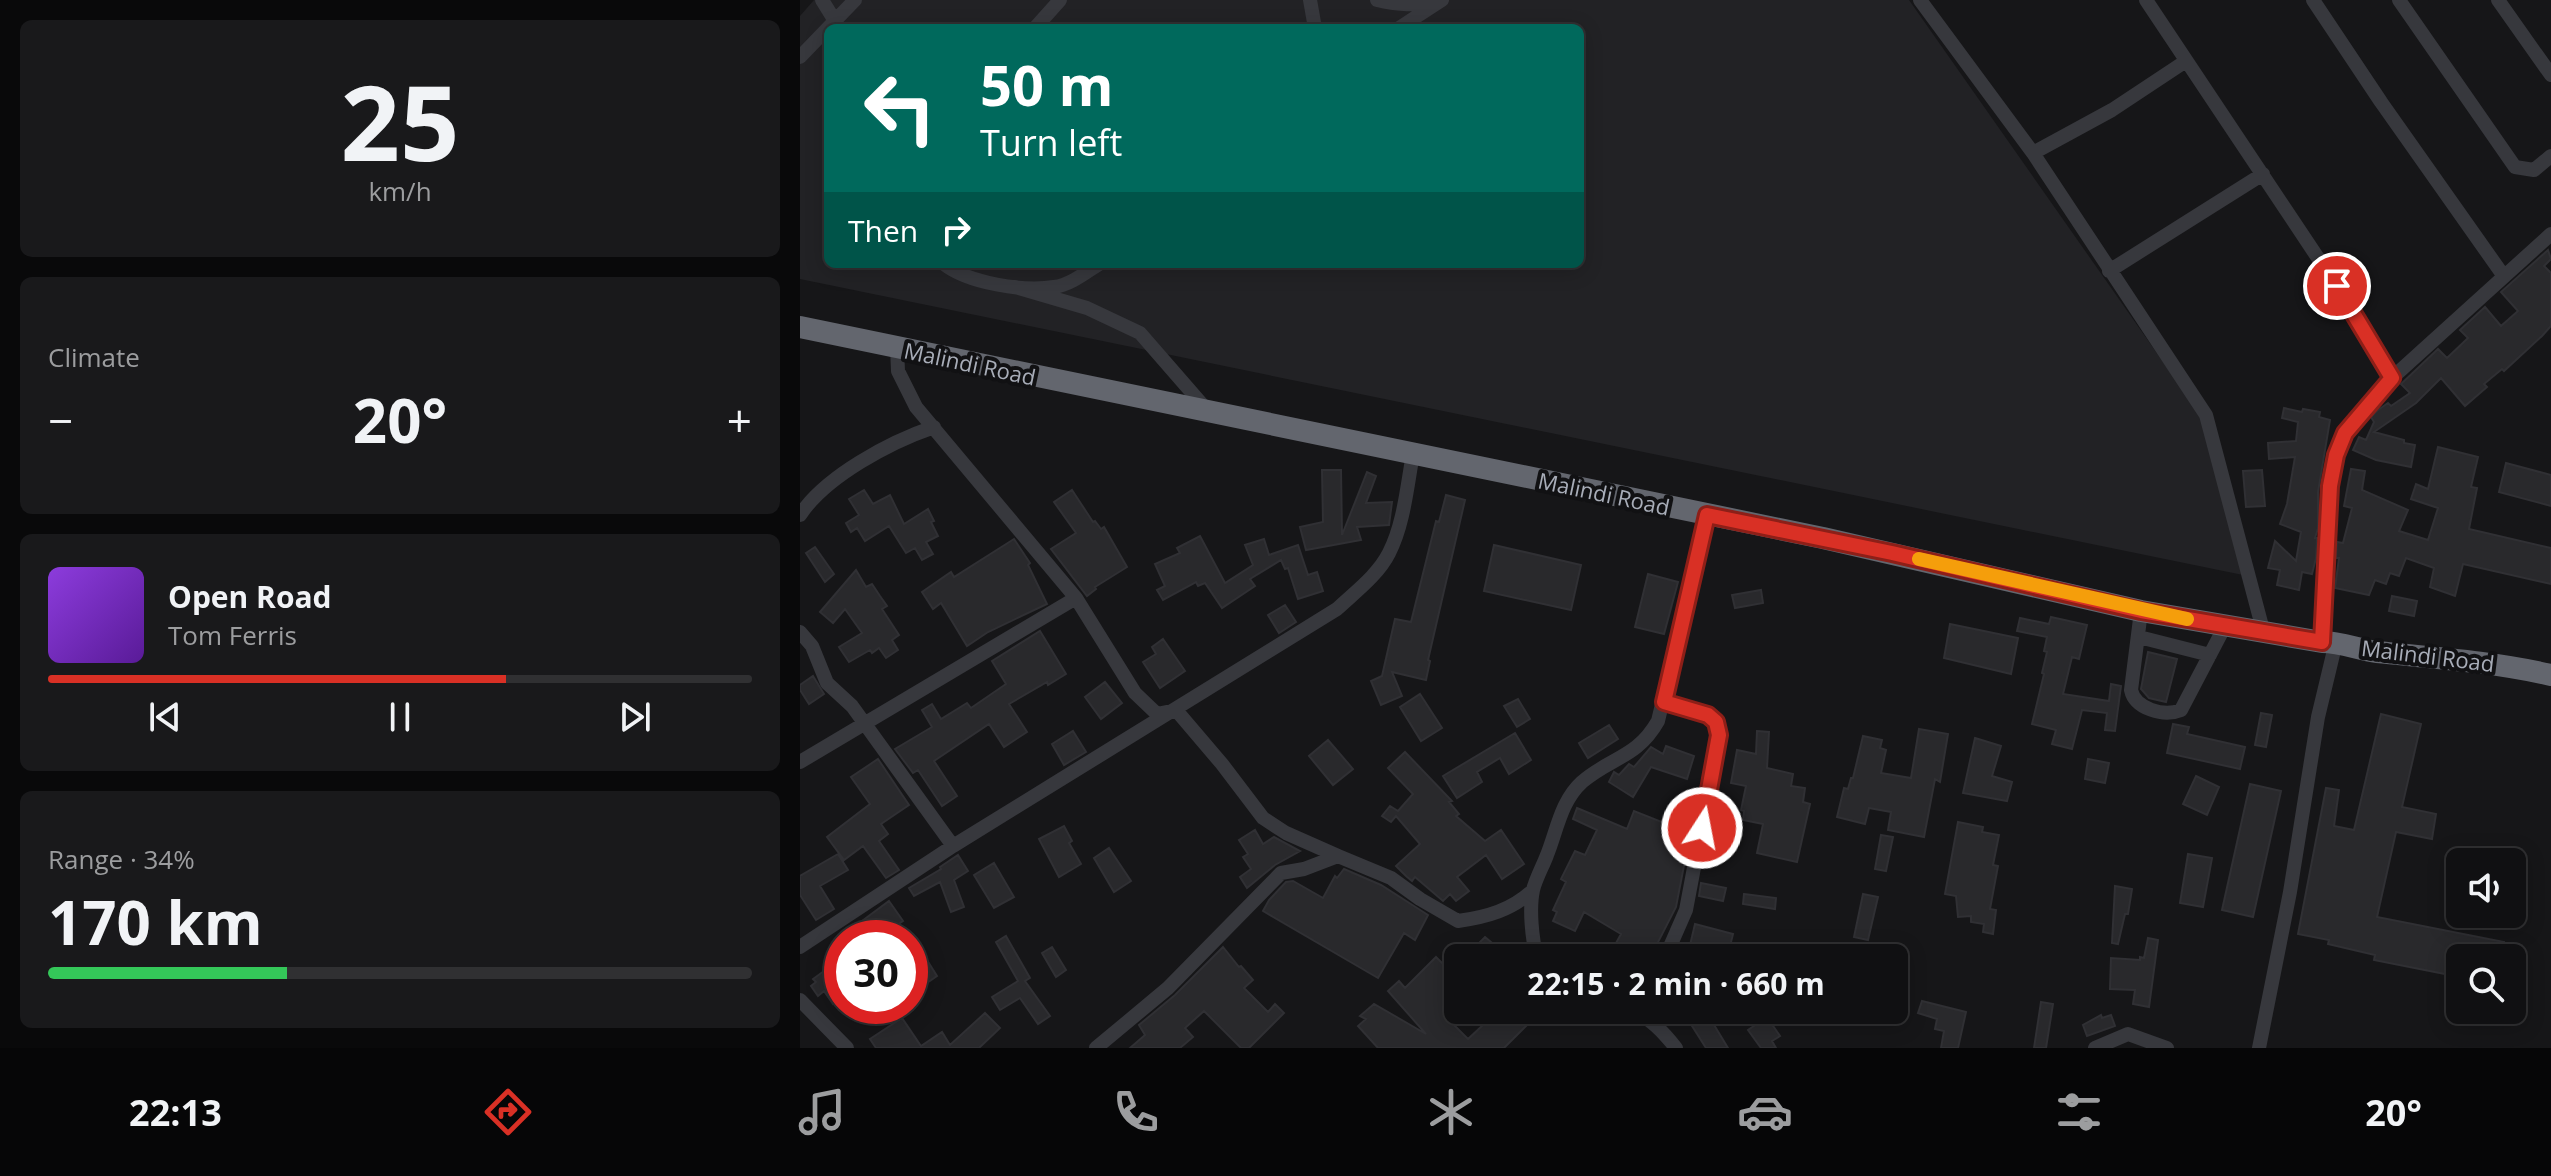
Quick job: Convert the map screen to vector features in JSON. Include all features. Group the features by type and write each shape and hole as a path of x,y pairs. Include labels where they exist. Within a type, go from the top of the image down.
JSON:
{"highway":[{"name":"Malindi Road","path":"800,327 1892,553 2141,611 2263,630 2372,652 2503,664 2551,675"}],"street":[{"path":"822,0 835,21"},
{"path":"832,24 855,0"},
{"path":"1039,24 1060,0"},
{"path":"1310,0 1314,24"},
{"path":"1377,0 1395,4 1429,0"},
{"path":"1405,24 1442,0"},
{"path":"1920,0 2033,153 2206,415 2263,630"},
{"path":"2146,0 2352,309 2392,378"},
{"path":"2313,0 2503,275"},
{"path":"2399,0 2515,167 2534,170 2551,156"},
{"path":"2498,0 2551,75"},
{"path":"800,57 824,32"},
{"path":"2033,153 2112,110 2186,61"},
{"path":"2109,271 2263,174"},
{"path":"2259,1048 2290,892 2329,642 2330,486 2336,455 2345,433 2392,378 2459,320 2503,275 2550,236"},
{"path":"954,268 990,283 1087,308 1140,333 1210,414"},
{"path":"1015,287 1055,287 1093,268"},
{"path":"897,347 898,371 916,407 1076,598 1135,693 1157,714 1176,710"},
{"path":"800,515 810,499 841,475 911,435 934,427"},
{"path":"800,947 953,846 1337,609 1367,582 1389,554 1413,454"},
{"path":"1535,944 1533,890 1571,794 1582,782 1635,751 1658,721 1707,515"},
{"path":"800,762 1076,598"},
{"path":"2141,611 2131,690 2133,698 2140,705 2154,710 2174,713 2181,710 2225,626"},
{"path":"800,632 812,646 827,683 852,706 953,846"},
{"path":"2139,637 2210,655"},
{"path":"1664,702 1708,715 1716,722 1719,735 1686,910 1671,944"},
{"path":"1176,710 1263,818 1286,833 1391,878 1458,921 1502,911 1523,900 1533,890"},
{"path":"1096,1048 1112,1042 1281,873 1304,869 1338,856"},
{"path":"800,1000 847,1048"},
{"path":"1653,1024 1676,1048"},
{"path":"2095,1048 2128,1034 2167,1048"}],"shaded area":[{"path":"814,0 1909,0 2201,416 2243,575 800,279 800,16"}],"building":[{"path":"2548,250 2551,259 2544,266 2551,273 2551,326 2542,336 2504,371 2502,369 2484,384 2487,387 2465,406 2441,378 2416,403 2374,432 2415,445 2411,467 2376,460 2353,450 2359,437 2366,440 2374,422 2371,417 2378,410 2388,403 2391,406 2410,393 2401,384 2438,349 2447,358 2468,338 2460,330 2485,307 2501,326 2518,311 2501,292"},
{"path":"2284,408 2320,412 2319,417 2330,420 2318,492 2316,558 2312,574 2302,572 2299,590 2277,585 2280,570 2268,568 2275,541 2296,561 2301,532 2280,524 2287,504 2295,457 2269,459 2268,443 2296,441 2298,422 2282,418"},
{"path":"2438,447 2478,457 2471,487 2477,488 2469,529 2551,548 2551,584 2463,564 2455,596 2430,587 2434,568 2406,558 2399,576 2390,573 2386,584 2375,580 2369,595 2335,588 2339,558 2336,558 2337,542 2343,543 2352,508 2344,506 2351,469 2365,471 2362,490 2408,510 2399,531 2428,540 2438,508 2411,499 2416,484 2428,489"},
{"path":"2506,463 2551,475 2551,506 2499,492"},
{"path":"1322,470 1341,470 1342,535 1367,472 1376,476 1366,503 1392,502 1389,525 1357,527 1361,540 1306,550 1300,527 1323,522"},
{"path":"2262,470 2265,506 2246,507 2243,471"},
{"path":"864,490 873,504 890,495 904,524 928,509 938,536 926,542 933,554 922,560 915,548 906,553 889,526 865,541 857,528 851,532 846,523 859,515 849,499"},
{"path":"1072,490 1093,522 1101,529 1104,527 1127,567 1095,587 1087,596 1051,549 1076,533 1054,502"},
{"path":"1446,495 1465,500 1426,680 1392,672 1402,696 1381,705 1371,681 1382,676 1395,619 1411,622 1436,521 1439,522"},
{"path":"1200,536 1225,583 1253,565 1245,545 1264,539 1269,555 1298,545 1308,575 1317,572 1323,591 1298,599 1288,568 1285,569 1281,560 1250,579 1255,586 1222,608 1205,583 1198,586 1196,582 1163,600 1157,590 1165,586 1155,564 1180,553 1177,548"},
{"path":"1014,539 1030,563 1028,565 1047,604 988,632 967,646 941,603 933,609 922,592 951,572 954,577"},
{"path":"1494,545 1581,565 1571,610 1484,591"},
{"path":"815,547 834,574 825,582 806,553"},
{"path":"856,570 866,587 872,584 887,606 882,609 899,635 892,640 898,650 886,658 879,648 849,662 839,647 862,633 845,609 833,623 820,612"},
{"path":"1648,574 1678,582 1664,634 1635,627"},
{"path":"1761,590 1763,603 1735,608 1732,595"},
{"path":"2392,596 2417,601 2414,616 2389,611"},
{"path":"1285,605 1296,622 1279,633 1268,615"},
{"path":"2051,617 2087,625 2079,659 2072,657 2063,694 2109,701 2111,684 2121,686 2115,731 2105,730 2107,713 2082,710 2072,749 2052,744 2056,730 2032,724 2044,674 2047,637 2017,631 2020,618 2049,624"},
{"path":"1950,624 2018,638 2011,674 1944,658"},
{"path":"1040,631 1066,674 1009,704 1027,732 1004,747 989,724 934,761 957,796 942,806 918,770 913,773 895,749 932,727 922,710 932,704 941,719 967,703 971,708 1006,684 992,661"},
{"path":"1163,639 1185,671 1160,688 1143,662 1156,654 1152,647"},
{"path":"2148,652 2177,659 2166,702 2149,698 2141,689"},
{"path":"813,676 824,694 809,704 800,685"},
{"path":"1105,682 1122,703 1101,719 1085,697"},
{"path":"1420,694 1442,728 1421,741 1400,707"},
{"path":"1518,699 1530,719 1517,727 1504,706"},
{"path":"2261,713 2272,715 2266,747 2255,745"},
{"path":"2381,714 2421,724 2402,807 2436,814 2432,839 2396,832 2377,917 2504,944 2446,944 2446,974 2374,960 2375,955 2298,934 2326,788 2339,790 2334,826 2354,830"},
{"path":"2173,724 2189,727 2187,734 2245,747 2240,769 2167,753"},
{"path":"1609,725 1618,739 1588,758 1579,743"},
{"path":"1919,729 1948,734 1940,782 1935,779 1924,837 1888,830 1891,812 1869,808 1865,824 1837,817 1844,788 1848,789 1853,778 1863,736 1882,740 1880,748 1886,750 1881,773 1911,778"},
{"path":"1073,731 1086,752 1064,765 1052,744"},
{"path":"1757,731 1769,732 1767,768 1793,774 1791,786 1805,788 1803,802 1810,804 1797,862 1757,853 1763,824 1743,820 1744,811 1741,810 1746,786 1731,783 1737,750 1756,754"},
{"path":"1515,733 1531,760 1509,774 1500,758 1477,772 1482,782 1457,798 1443,776"},
{"path":"1975,738 2001,746 1992,776 2012,782 2007,801 1963,793"},
{"path":"1328,740 1353,769 1333,785 1309,756"},
{"path":"1666,746 1694,756 1687,779 1651,767 1633,797 1609,782 1614,772 1619,775 1629,764 1634,767 1651,747 1663,754"},
{"path":"1405,752 1452,801 1449,802 1459,814 1456,816 1485,841 1501,830 1524,864 1502,879 1486,855 1457,877 1469,891 1456,901 1450,894 1443,901 1415,877 1412,881 1406,876 1396,866 1420,844 1396,816 1391,822 1382,816 1390,806 1398,811 1413,794 1388,768"},
{"path":"878,759 909,805 881,824 888,834 879,841 899,870 886,878 863,846 844,860 827,837 870,804 851,777"},
{"path":"2088,759 2109,763 2105,783 2085,779"},
{"path":"2196,776 2219,787 2207,815 2183,804"},
{"path":"2250,784 2281,791 2253,917 2222,910"},
{"path":"1577,808 1627,829 1634,811 1672,826 1667,841 1687,850 1676,907 1657,944 1616,944 1621,934 1584,912 1575,931 1553,921 1557,912 1553,910 1566,882 1561,879 1575,851 1585,855 1597,830 1573,819"},
{"path":"1958,822 1983,827 1982,832 1999,835 1993,865 1998,866 1990,909 1996,910 1993,934 1983,932 1984,924 1971,922 1971,916 1958,917 1956,896 1945,894"},
{"path":"1064,826 1081,864 1059,877 1039,839"},
{"path":"1255,830 1263,844 1274,837 1300,851 1275,865 1247,888 1240,877 1251,869 1243,857 1248,854 1239,840"},
{"path":"1881,835 1893,837 1886,871 1875,869"},
{"path":"1109,848 1131,881 1114,892 1094,858"},
{"path":"838,854 848,870 820,886 834,909 816,920 800,895 800,876"},
{"path":"2188,854 2212,858 2203,907 2180,903"},
{"path":"958,855 968,871 954,880 964,907 951,912 940,882 914,896 909,888"},
{"path":"994,863 1014,897 994,908 974,875"},
{"path":"1344,869 1381,885 1428,915 1415,940 1404,933 1378,978 1263,911 1286,882 1293,881 1323,898 1335,876 1337,878"},
{"path":"1701,883 1726,888 1723,901 1699,896"},
{"path":"2115,886 2132,889 2118,944 2112,943"},
{"path":"1744,894 1776,898 1775,909 1743,904"},
{"path":"1863,894 1878,897 1868,940 1854,937"},
{"path":"889,901 902,920 863,920"},
{"path":"1695,924 1733,934 1730,944 1690,944"},
{"path":"1006,936 1030,978 1025,981 1050,1016 1038,1024 1020,998 1000,1010 992,997 1018,981 996,942"},
{"path":"1485,937 1493,944 1478,944"},
{"path":"2148,938 2158,940 2149,1007 2133,1004 2135,990 2110,989 2111,958 2144,958"},
{"path":"1052,947 1066,970 1056,977 1042,953"},
{"path":"1223,947 1253,980 1244,988 1268,1012 1275,1004 1284,1013 1249,1048 1241,1048 1204,1011 1185,1028 1193,1037 1180,1048 1130,1048 1145,1035 1139,1025 1175,995"},
{"path":"1436,957 1444,965 1444,1024 1453,1024 1468,1039 1484,1024 1528,1024 1504,1048 1378,1048 1358,1026 1366,1019 1360,1016 1374,1004 1426,1034 1388,991 1399,981 1405,988"},
{"path":"928,962 937,976 928,982"},
{"path":"824,971 824,991 818,996 811,986 816,982 813,979"},
{"path":"1922,1001 1966,1012 1958,1048 1941,1048 1944,1031 1935,1029 1937,1019 1918,1013"},
{"path":"2041,1002 2053,1004 2046,1048 2034,1048"},
{"path":"985,1013 1000,1028 979,1048 876,1048 870,1039 893,1024 906,1024 921,1046 942,1032 950,1045"},
{"path":"2101,1015 2102,1018 2111,1015 2115,1026 2087,1036 2083,1025"},
{"path":"1691,1024 1713,1024 1728,1048 1706,1048"},
{"path":"1757,1024 1772,1024 1780,1036 1772,1041 1776,1048 1761,1048 1748,1030"}],"slow traffic":[{"path":"1919,559 2187,619"}],"route":[{"path":"1702,828 1719,735 1716,722 1708,715 1664,702 1707,515 1892,553 2141,611 2322,642 2330,486 2336,455 2345,433 2392,378 2337,286"}]}
